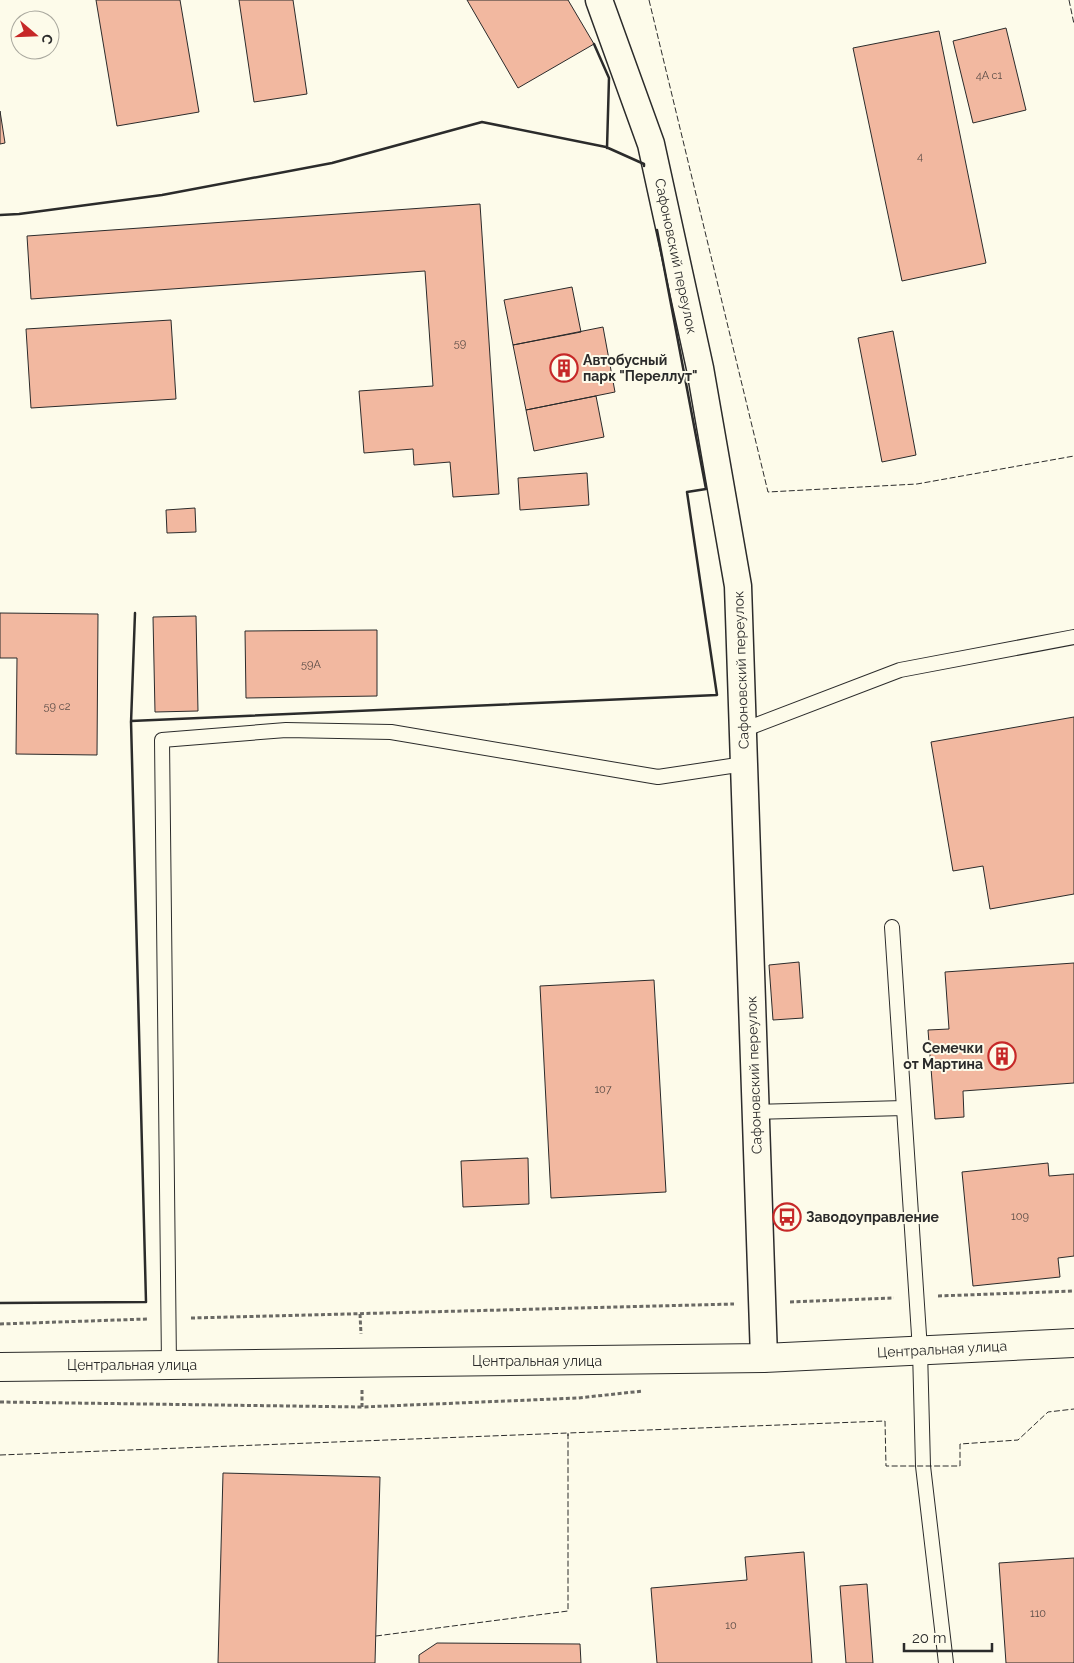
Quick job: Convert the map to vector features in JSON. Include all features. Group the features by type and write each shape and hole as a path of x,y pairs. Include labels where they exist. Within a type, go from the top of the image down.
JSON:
{"main road":[{"name":"Центральная улица","path":"0,1367 764,1358 1074,1343"}],"street":[{"name":"Сафоновский переулок","path":"599,0 651,144 700,368 738,586 764,1358"}],"lane":[{"path":"743,730 900,670 1074,637"},
{"path":"169,1365 162,740 286,730 391,732 658,777 744,764"},
{"path":"892,927 920,1350 923,1466 946,1663"},
{"path":"756,1112 904,1108"}],"path":[{"path":"0,1324 168,1318 762,1304"},
{"path":"0,1402 362,1407"}],"building":[{"path":"96,0 180,0 199,112 117,126"},
{"path":"239,0 293,0 307,94 254,102"},
{"path":"467,0 568,0 594,44 518,88"},
{"path":"1006,28 1026,110 973,123 953,41"},
{"path":"939,31 986,263 902,281 853,48"},
{"path":"0,111 5,143 0,144"},
{"path":"480,204 499,494 453,497 450,462 414,465 413,449 364,453 359,391 433,386 425,271 31,299 27,236"},
{"path":"572,287 581,332 513,345 504,300"},
{"path":"171,320 176,399 31,408 26,329"},
{"name":"Автобусный парк \"Переллут\"","path":"603,327 615,392 526,410 513,345"},
{"path":"893,331 916,455 882,462 858,338"},
{"path":"596,396 604,437 534,451 526,410"},
{"path":"587,473 589,505 520,510 518,478"},
{"path":"195,508 196,532 167,533 166,510"},
{"path":"0,613 98,614 97,755 16,754 17,658 0,658"},
{"path":"196,616 198,711 155,712 153,617"},
{"path":"377,630 377,696 246,698 245,631"},
{"path":"1074,717 1074,894 990,909 983,866 953,871 931,742"},
{"path":"799,962 803,1018 773,1020 769,965"},
{"name":"Семечки от Мартина","path":"1074,963 1074,1083 963,1091 964,1117 935,1119 928,1030 949,1029 945,972"},
{"path":"654,980 666,1192 551,1198 540,986"},
{"path":"528,1158 529,1204 463,1207 461,1161"},
{"path":"1048,1163 1049,1176 1074,1174 1074,1256 1058,1258 1060,1277 973,1286 962,1172"},
{"path":"223,1473 380,1477 375,1663 218,1663"},
{"path":"804,1552 812,1663 657,1663 651,1588 747,1580 745,1557"},
{"path":"1074,1558 1074,1663 1006,1663 999,1563"},
{"path":"867,1584 873,1663 846,1663 840,1586"},
{"path":"437,1643 580,1644 581,1663 419,1663 419,1655"}],"fence":[{"path":"649,0 768,492 917,484 1074,456"},
{"path":"1069,0 1074,24"},
{"path":"376,1636 568,1611 568,1433 885,1421 886,1466 960,1466 960,1444 1018,1440 1048,1412 1074,1409"},
{"path":"0,1455 568,1433 568,1436"}],"wall":[{"path":"594,44 609,78 607,148"},
{"path":"0,215 162,195 332,163 482,122 606,147 644,164 644,166"},
{"path":"0,1303 146,1302 131,721 717,695 687,492 706,489 657,230"},
{"path":"131,723 135,613"}],"place":[{"name":"Автобусный парк \"Переллут\"","path":"564,368"},
{"name":"Семечки от Мартина","path":"1002,1056"},
{"name":"Заводоуправление","path":"787,1217"}]}
